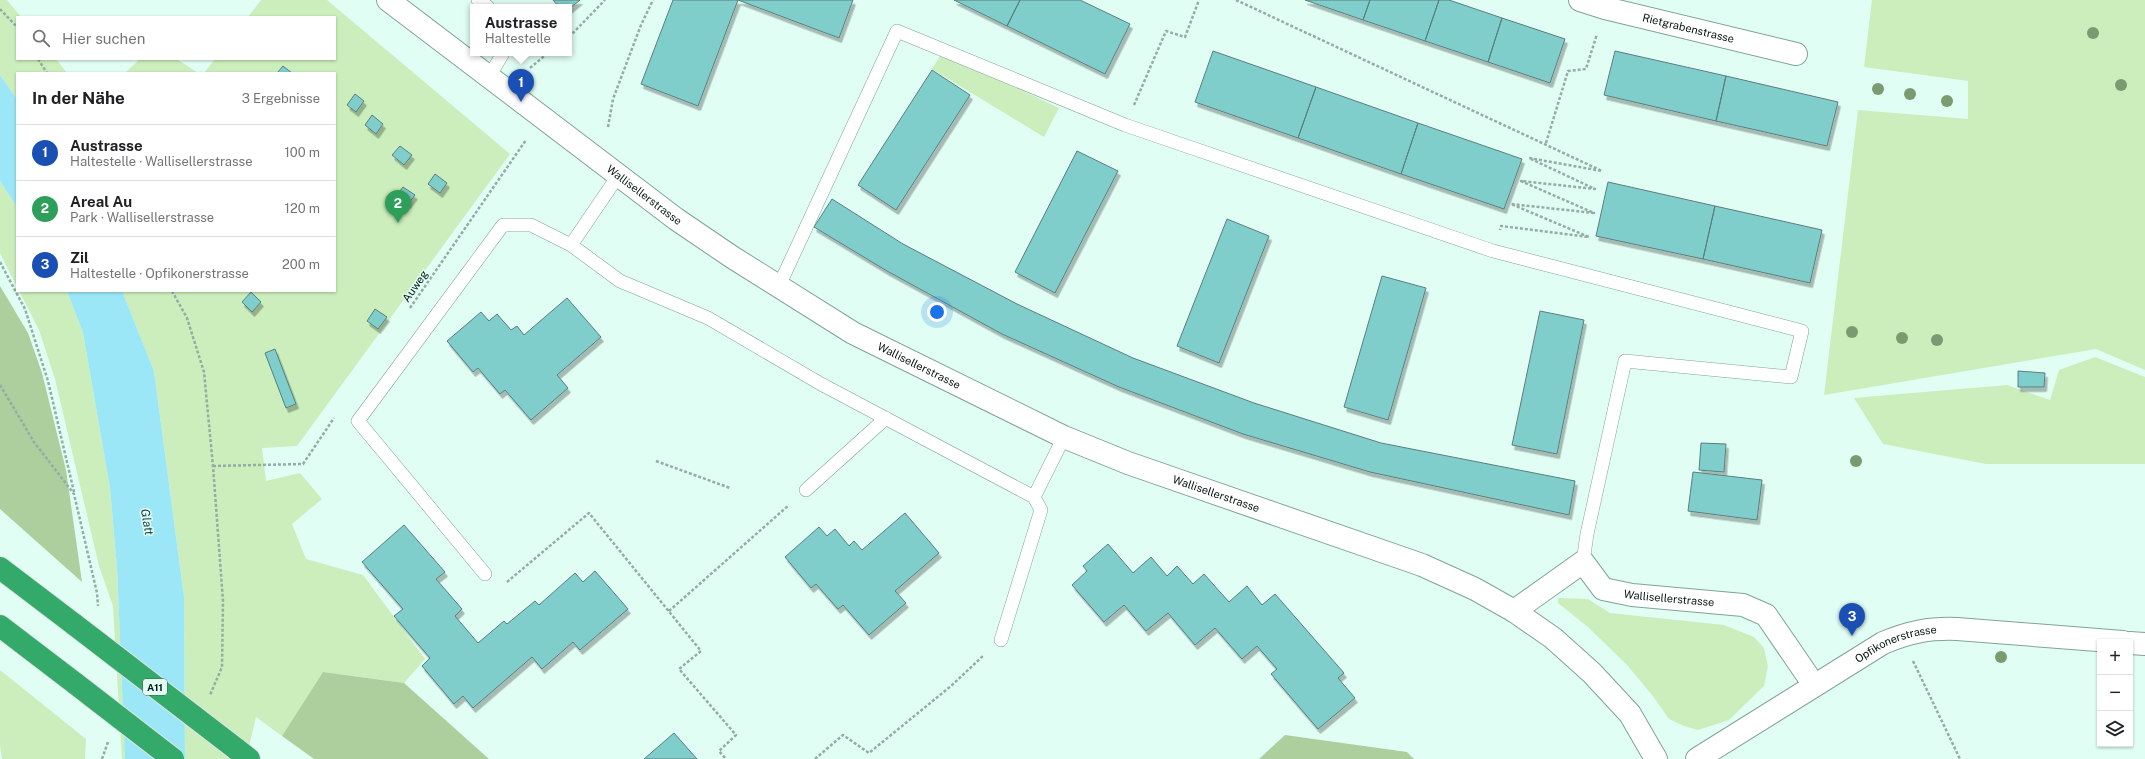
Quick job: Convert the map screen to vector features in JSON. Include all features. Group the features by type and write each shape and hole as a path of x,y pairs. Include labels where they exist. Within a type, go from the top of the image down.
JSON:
{"highway":[{"name":"A11","path":"0,568 242,754"},
{"path":"0,626 173,759"}],"main road":[{"name":"Wallisellerstrasse","path":"388,0 676,219 778,288 853,333 1064,437 1136,466 1422,565 1475,589 1514,611 1553,638 1592,673 1630,714 1656,759"},
{"name":"Rietgrabenstrasse","path":"1580,0 1605,8 1796,54"},
{"name":"Wallisellerstrasse","path":"1583,562 1603,589 1632,596 1744,605 1766,615 1814,685"},
{"path":"1514,611 1583,562"},
{"name":"Opfikonerstrasse","path":"1697,759 1883,643 1902,635 1932,628 2097,640"},
{"path":"2133,642 2145,644"}],"lane":[{"path":"778,288 897,31 1125,125 1493,251 1802,331 1791,378 1625,361 1587,534 1583,562"},
{"path":"489,77 501,56"},
{"path":"571,245 618,176"},
{"path":"485,574 358,421 503,224 531,225 571,245 620,281 708,318 820,384 1034,497 1041,510 1001,640"},
{"path":"806,490 886,418"},
{"path":"1034,497 1064,437"}],"path":[{"path":"572,34 605,0"},
{"path":"608,127 613,99 641,25 653,0"},
{"path":"1125,125 1166,30 1185,37 1199,0"},
{"path":"1236,0 1602,171 1529,158 1595,189 1521,182 1594,213 1511,204 1590,237 1501,226 1493,251"},
{"path":"0,8 16,26"},
{"path":"1546,144 1568,70 1586,69 1598,32"},
{"path":"530,68 544,56"},
{"path":"39,60 46,72"},
{"name":"Auweg","path":"407,313 542,118"},
{"path":"0,262 25,309 32,331 48,382 82,522"},
{"path":"173,292 187,318 204,372 223,601 222,667"},
{"path":"0,385 34,442 74,494"},
{"path":"213,466 303,464 334,418"},
{"path":"656,460 730,488"},
{"path":"669,611 806,490"},
{"path":"485,574 498,590 589,513 701,651 680,668 736,735 719,751 726,759"},
{"path":"1902,635 1960,759"},
{"path":"815,759 843,735 869,753 951,686 1001,640"}],"green space":[{"path":"0,0 7,0 20,16 16,16 16,60 57,60 66,72 16,72 16,98 0,75"},
{"path":"261,0 327,0 510,154 297,446 262,448 266,481 300,473 322,499 292,524 306,559 363,575 425,659 404,683 323,672 282,736 256,717 246,759 185,759 184,597 154,371 122,292 336,292 336,72 205,72 214,60 336,60 336,16 249,16"},
{"path":"1872,0 2145,0 2145,370 2096,349 1824,395 1858,110 1968,119 1968,81 1864,67"},
{"path":"942,53 1059,108 1044,137 932,69"},
{"path":"139,60 178,60 196,72 126,72"},
{"path":"0,181 16,205 16,285 0,253"},
{"path":"0,286 28,333 42,373 66,470 82,582 0,509"},
{"path":"20,292 67,292 83,333 110,488 117,568 125,759 122,759 113,606 99,566 55,379 39,330"},
{"path":"2095,357 2145,377 2145,464 1986,464 1883,444 1854,398 2007,385 2050,400 2059,370"},
{"path":"1558,598 1588,599 1610,613 1724,625 1754,637 1764,648 1768,666 1764,686 1729,720 1698,730 1684,726 1669,719 1652,695 1627,665 1588,627 1558,603"},
{"path":"0,670 86,739 85,759 2,759 0,746"},
{"path":"323,672 404,683 489,759 314,759 282,736"},
{"path":"1285,735 1407,752 1414,759 1259,759"}],"water":[{"path":"0,75 16,98 16,205 0,181"},
{"name":"Glatt","path":"67,292 122,292 154,371 184,597 185,759 125,759 117,568 110,488 83,333"}],"building":[{"path":"553,0 580,0 572,7 572,4 556,4"},
{"path":"673,0 738,0 698,106 641,84"},
{"path":"738,0 853,0 839,38"},
{"path":"954,0 1020,0 1007,26"},
{"path":"1020,0 1080,0 1130,24 1105,74 1007,26"},
{"path":"1305,0 1370,0 1363,20"},
{"path":"1370,0 1439,0 1425,41 1363,20"},
{"path":"1439,0 1449,0 1502,18 1488,62 1425,41"},
{"path":"1502,18 1565,39 1550,83 1488,62"},
{"path":"1213,51 1316,87 1298,138 1195,102"},
{"path":"1615,51 1726,76 1716,121 1604,95"},
{"path":"283,66 291,72 278,72"},
{"path":"932,70 970,95 896,210 858,185"},
{"path":"1726,76 1838,102 1827,146 1716,121"},
{"path":"1316,87 1418,123 1401,174 1298,138"},
{"path":"355,94 364,101 356,112 347,105"},
{"path":"372,115 383,124 376,134 365,125"},
{"path":"1418,123 1522,159 1504,209 1401,174"},
{"path":"400,146 412,155 404,165 392,155"},
{"path":"1077,151 1118,171 1055,293 1015,272"},
{"path":"435,174 447,183 440,193 428,184"},
{"path":"1608,182 1715,206 1703,259 1596,236"},
{"path":"403,187 415,195 408,204 397,195"},
{"path":"832,199 903,244 1017,304 1133,358 1254,403 1381,443 1575,481 1569,515 1370,472 1243,434 1119,387 1002,334 887,271 814,227"},
{"path":"1715,206 1822,230 1810,283 1703,259"},
{"path":"1227,219 1269,236 1219,363 1177,346"},
{"path":"1382,276 1426,288 1388,420 1344,407"},
{"path":"251,292 261,302 252,312 242,302"},
{"path":"567,298 601,337 557,375 568,388 531,420 505,390 500,394 478,368 473,372 447,341 481,312 489,321 497,314 511,330 517,326 524,335"},
{"path":"375,309 387,317 378,329 367,321"},
{"path":"1540,311 1584,320 1557,454 1512,445"},
{"path":"275,349 296,404 286,408 265,353"},
{"path":"2018,371 2045,373 2044,387 2018,387"},
{"path":"1701,443 1726,444 1724,472 1699,470"},
{"path":"1693,472 1762,480 1757,520 1688,511"},
{"path":"905,513 939,553 895,591 906,603 869,635 843,605 838,609 816,584 811,588 785,557 819,527 827,536 835,529 849,546 854,541 862,550"},
{"path":"404,525 445,572 436,579 462,609 455,616 478,643 504,621 507,624 535,601 539,605 575,573 583,582 595,571 628,609 580,650 573,642 542,669 532,657 473,708 463,696 454,704 422,666 430,658 394,616 403,609 362,562"},
{"path":"1108,544 1133,573 1151,557 1167,576 1177,566 1193,584 1204,574 1229,602 1247,586 1262,605 1275,594 1344,673 1338,678 1355,698 1318,729 1271,674 1277,669 1257,646 1242,659 1215,628 1195,645 1168,613 1146,631 1124,605 1104,622 1072,585 1087,571 1083,566"},
{"path":"674,733 697,759 644,759"}],"place":[{"name":"Austrasse","path":"521,102"},
{"name":"Areal Au","path":"398,223"},
{"name":"Zil","path":"1852,636"}]}
